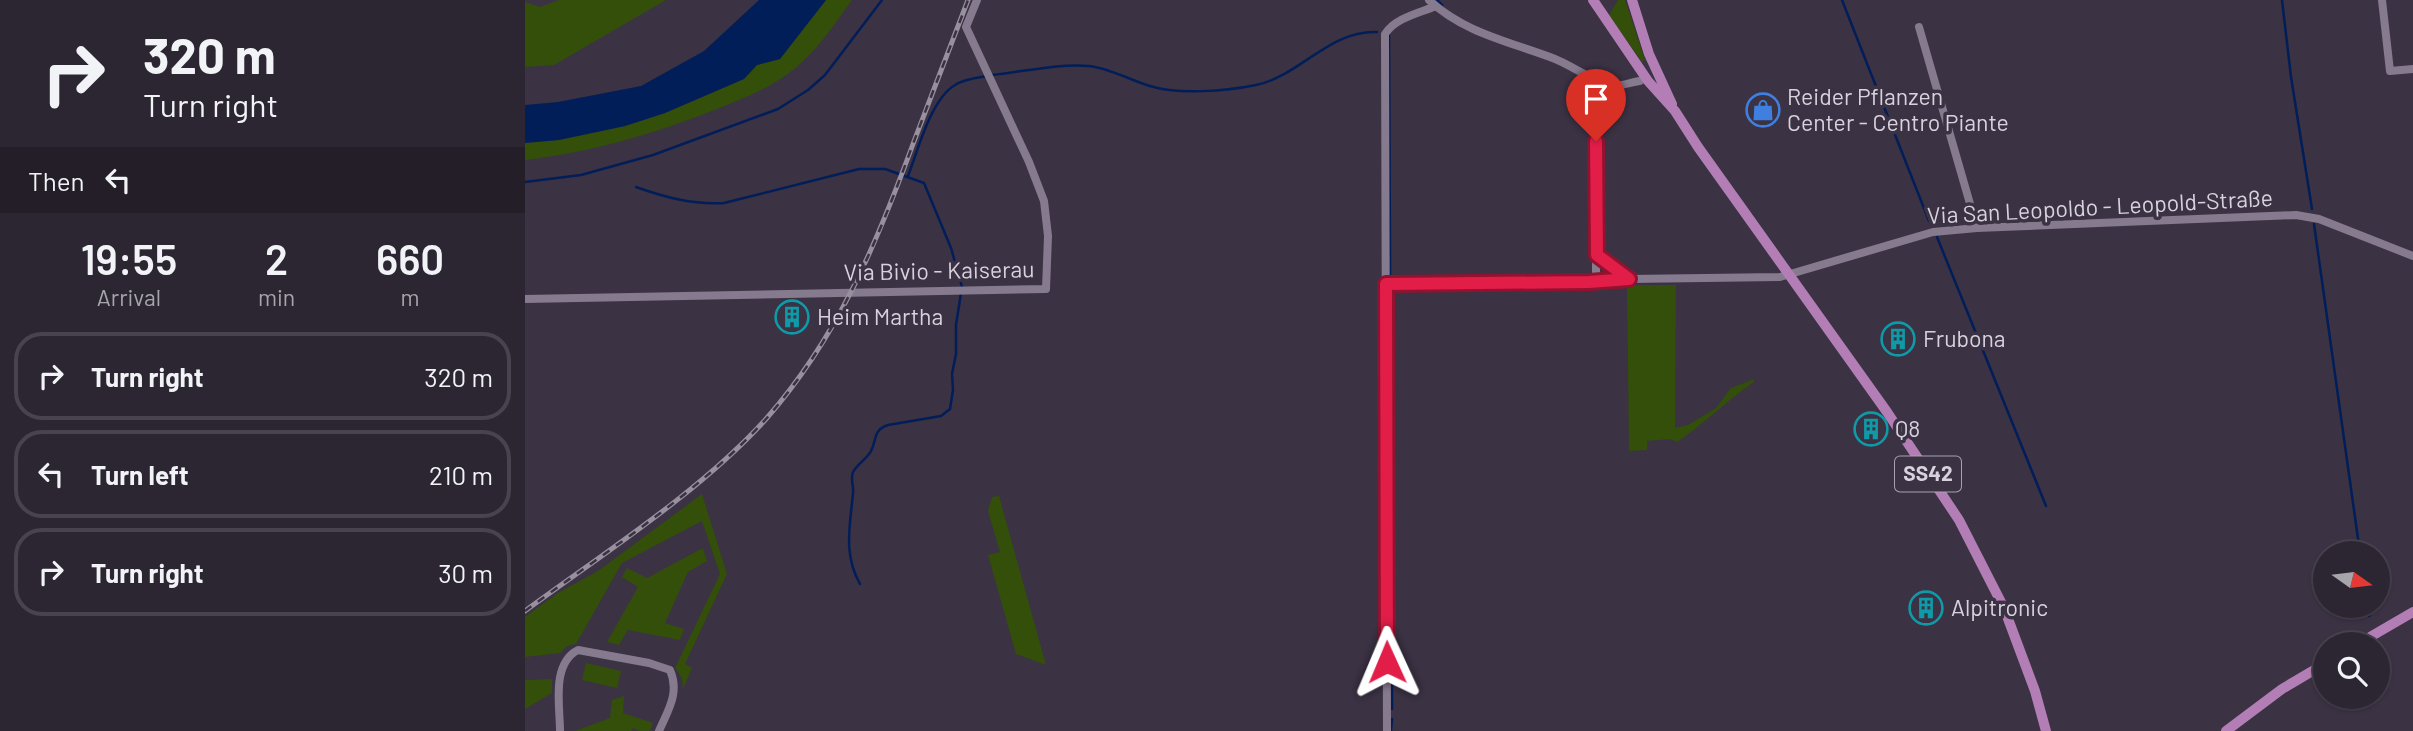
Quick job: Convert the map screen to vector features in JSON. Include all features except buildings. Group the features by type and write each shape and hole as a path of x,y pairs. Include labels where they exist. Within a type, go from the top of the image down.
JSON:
{"main road":[{"name":"SS42","path":"1593,0 1648,81 1675,111 1887,412 1959,520 2004,608 2035,691 2046,731"},
{"name":"SS42","path":"1630,0 1649,54 1675,111"},
{"path":"2379,632 2413,612"},
{"path":"2226,731 2282,689 2313,671"}],"street":[{"name":"Via Bivio - Kaiserau","path":"525,299 1046,289 1048,236 1044,201 1029,162 966,27 977,0"},
{"path":"2382,0 2390,71 2413,69"},
{"path":"1387,731 1389,283 1385,34 1398,22 1432,3 1476,31 1551,57 1607,84 1620,85 1640,81"},
{"path":"1919,27 1977,228"},
{"path":"1596,128 1596,273 1599,282"},
{"name":"Via San Leopoldo - Leopold-Straße","path":"1389,283 1751,278 1788,275 1933,232 2296,215 2319,219 2413,256"},
{"path":"1597,255 1629,279"},
{"path":"560,731 561,669 569,654 577,650 649,663 670,670 675,688 674,697 659,731"}],"green space":[{"path":"559,0 666,0 554,65 525,67 525,2 540,7"},
{"path":"826,0 852,0 807,57 781,79 763,89 717,109 646,134 599,147 525,160 525,143 559,140 625,126 665,113 744,79 757,65 780,59"},
{"path":"1618,0 1625,0 1645,60 1642,62 1609,15"},
{"path":"1627,285 1676,285 1675,428 1688,425 1716,408 1731,388 1754,379 1754,382 1677,442 1671,439 1647,441 1647,450 1629,451"},
{"path":"702,494 727,574 685,664 692,668 683,689 682,678 675,668 720,574 702,521 622,563 576,644 567,646 560,653 525,657 525,617 558,593 598,571"},
{"path":"999,496 1046,665 1016,654 988,555 1000,552 988,511 992,497"},
{"path":"703,548 707,561 688,572 665,623 684,629 680,640 628,630 619,645 607,642 638,587 622,577 627,568 647,578"},
{"path":"586,663 621,671 617,688 582,680"},
{"path":"552,679 552,693 525,709 525,680"},
{"path":"624,696 623,713 653,723 650,731 633,728 631,731 575,731 610,718 612,700"}],"water":[{"path":"759,0 826,0 780,59 757,65 744,79 665,113 625,126 559,140 525,143 525,105 558,102 641,86 704,51"}],"waterway":[{"path":"525,182 581,175 653,155 778,109 808,90 825,75 882,0"},
{"path":"1437,0 1442,5"},
{"path":"1842,0 1929,221"},
{"path":"2282,0 2312,209"},
{"path":"992,75 1077,65 1104,69 1161,89 1231,89 1272,80 1344,38 1377,32"},
{"path":"1389,34 1392,709"},
{"path":"908,176 926,126 939,101 962,81 987,76"},
{"path":"636,187 679,200 724,203 859,169 885,169 924,183 951,248 962,287"},
{"path":"2314,224 2358,541"},
{"path":"1937,237 2046,506"},
{"path":"860,584 851,562 850,551 853,472 869,454 878,432 883,427 941,416 950,409 961,293"},
{"path":"1391,731 1392,719"}],"railway":[{"path":"525,611 651,520 712,471 766,419 791,388 834,323 869,254 968,0"}],"place":[{"name":"Reider Pflanzen Center - Centro Piante","path":"1763,110"},
{"name":"Heim Martha","path":"792,317"},
{"name":"Frubona","path":"1898,339"},
{"name":"Q8","path":"1871,429"},
{"name":"Alpitronic","path":"1926,608"}],"route":[{"path":"1387,662 1386,284 1599,282 1629,279 1597,255 1596,141"}]}
